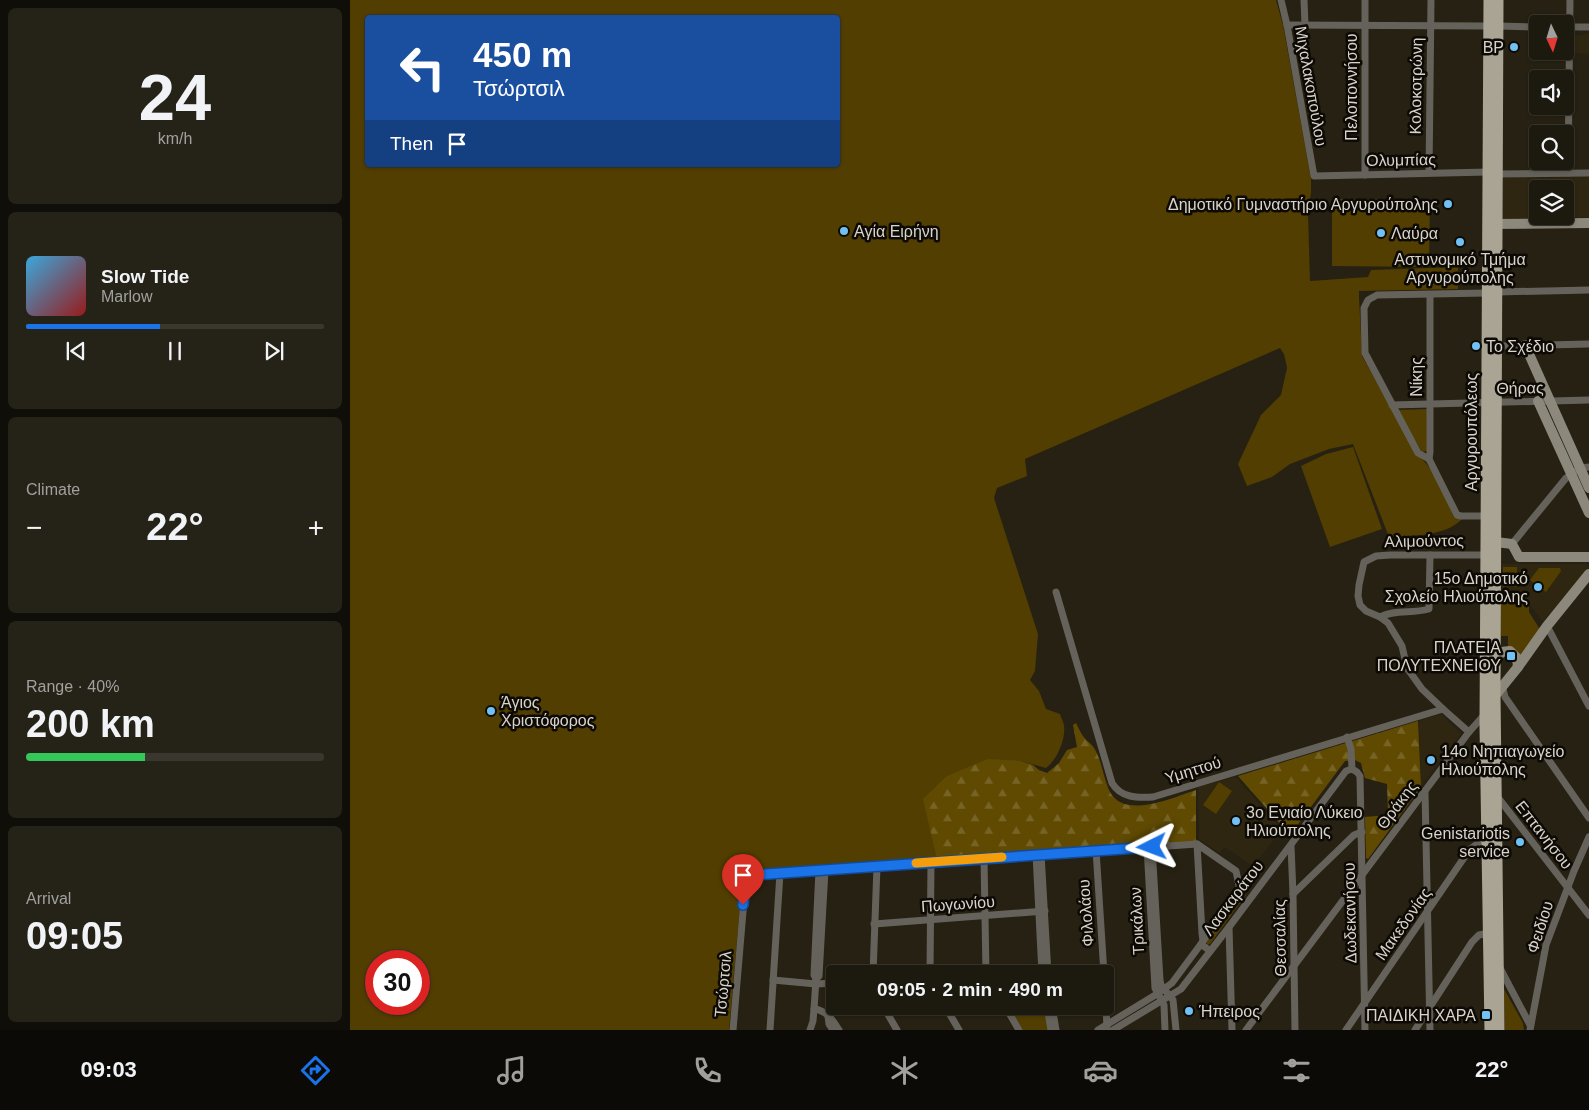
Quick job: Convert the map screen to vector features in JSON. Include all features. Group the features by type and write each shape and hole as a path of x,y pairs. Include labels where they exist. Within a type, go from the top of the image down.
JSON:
{"main road":[{"name":"Αργυρουπόλεως","path":"1489,0 1493,26 1492,402 1496,542 1496,660 1500,696 1496,795 1499,1030"},
{"name":"Αργυρουπόλεως","path":"1493,26 1498,0"},
{"name":"Αργυρουπόλεως","path":"1490,1030 1486,714 1487,516 1492,402 1498,346 1492,293"}],"street":[{"name":"Μιχαλακοπούλου","path":"1281,0 1314,176"},
{"path":"1304,0 1305,25"},
{"name":"Πελοποννήσου","path":"1365,0 1365,174"},
{"name":"Κολοκοτρώνη","path":"1429,173 1431,0"},
{"path":"1568,15 1570,0"},
{"path":"1287,25 1529,26"},
{"path":"1574,27 1589,27"},
{"path":"1567,60 1568,173"},
{"name":"Ολυμπίας","path":"1314,176 1429,173 1589,173"},
{"path":"1493,227 1589,223"},
{"path":"1493,227 1589,229"},
{"path":"1487,516 1457,515 1429,459 1418,453 1365,353 1364,308 1368,300 1377,295 1589,290"},
{"name":"Νίκης","path":"1429,459 1430,295"},
{"path":"1498,346 1589,344"},
{"path":"1525,345 1589,488"},
{"name":"Θήρας","path":"1392,405 1589,400"},
{"path":"1538,401 1580,470 1589,513"},
{"path":"1512,544 1580,470"},
{"path":"1496,542 1512,544"},
{"path":"1512,544 1520,557 1589,557"},
{"path":"1380,617 1393,612 1429,609 1430,555"},
{"name":"Αλιμούντος","path":"1443,708 1422,689 1407,668 1399,638 1388,623 1366,611 1360,605 1359,590 1362,568 1364,562 1376,556 1487,556"},
{"name":"Θράκης","path":"1246,1030 1469,732 1500,696 1505,684 1547,626 1589,574"},
{"name":"Υμηττού","path":"1056,592 1112,783 1120,792 1131,796 1153,797 1443,708"},
{"path":"1547,626 1589,706"},
{"path":"1496,660 1501,652 1510,651 1517,658 1518,667"},
{"path":"1486,685 1490,692 1500,696 1589,818"},
{"path":"1443,708 1469,732"},
{"name":"Δωδεκανήσου","path":"1347,737 1351,749 1352,769 1358,772 1360,776 1365,1030"},
{"name":"Λασκαράτου","path":"1109,1028 1162,1001 1181,988 1291,846 1346,771 1352,769"},
{"path":"1425,792 1430,1030"},
{"name":"Επτανήσου","path":"1496,795 1589,915"},
{"path":"1293,894 1354,835 1362,832"},
{"name":"Φειδίου","path":"1530,1028 1546,945 1589,837"},
{"name":"Μακεδονίας","path":"1346,1030 1470,849 1480,842 1488,842"},
{"path":"770,1030 780,873 1198,844 1202,942"},
{"name":"Λασκαράτου","path":"1109,1028 1172,983 1240,890 1236,871 1198,844"},
{"name":"Θεσσαλίας","path":"1291,846 1295,1030"},
{"name":"Τρικάλων","path":"1150,847 1160,980 1164,989"},
{"name":"Τρικάλων","path":"1150,847 1154,980 1157,994"},
{"name":"Φιλολάου","path":"1096,850 1103,965"},
{"path":"1039,854 1045,965"},
{"path":"984,858 986,965"},
{"path":"930,965 931,862"},
{"path":"873,965 877,866"},
{"path":"810,1030 813,1021 818,976 822,870"},
{"name":"Τσώρτσιλ","path":"733,1030 746,880 753,875 780,873"},
{"name":"Πωγωνίου","path":"874,924 1042,911"},
{"path":"1229,927 1232,1030"},
{"path":"1415,1030 1472,942 1479,935 1488,933"},
{"name":"Λασκαράτου","path":"1202,942 1210,951"},
{"path":"1499,966 1530,1028"},
{"path":"773,980 826,983"},
{"path":"1164,989 1174,1005 1176,1030"},
{"path":"1157,994 1162,1001 1165,1011 1164,1030"},
{"path":"814,1009 821,1010 834,1022 839,1030"},
{"path":"888,1015 897,1030"},
{"path":"950,1015 959,1030"},
{"path":"1010,1015 1019,1030"},
{"path":"1048,1015 1051,1030"},
{"path":"1054,1015 1056,1030"},
{"path":"1098,1030 1109,1028 1108,1015"},
{"path":"828,1016 829,1024 833,1030"},
{"path":"813,1021 816,1030"}],"shaded area":[{"path":"350,0 1276,0 1283,25 1311,179 1308,213 1310,281 1368,277 1371,270 1458,267 1458,289 1359,291 1359,297 1362,356 1418,456 1430,468 1454,517 1462,519 1455,525 1437,532 1389,537 1353,444 1329,449 1290,464 1272,477 1247,486 1238,464 1261,415 1281,395 1287,368 1284,354 1280,348 1025,459 1027,476 997,488 994,498 1038,634 1035,671 1030,680 1039,691 1046,709 1060,714 1064,725 1064,736 1054,760 1046,768 1021,761 934,837 937,859 743,873 729,1030 350,1030"},
{"path":"1574,34 1581,36 1589,34 1589,54 1574,53"},
{"path":"1589,177 1589,217 1574,217 1574,180 1529,180 1529,218 1503,219 1503,178"},
{"name":"Λαύρα","path":"1332,199 1430,200 1429,267 1332,266"},
{"path":"1427,409 1427,451 1422,452 1397,410"},
{"path":"1353,447 1382,529 1330,547 1301,466 1326,454"},
{"name":"15ο Δημοτικό Σχολείο Ηλιούπολης","path":"1502,564 1586,564 1589,568 1580,576 1580,579 1552,615 1549,613 1543,622 1519,595 1502,596"},
{"path":"1503,567 1517,567 1517,587 1503,587"},
{"path":"1539,568 1560,568 1561,571 1546,592 1530,580"},
{"path":"1519,595 1529,604 1529,612 1541,631 1522,656 1508,648 1508,636 1501,636 1501,596"},
{"name":"14ο Νηπιαγωγείο Ηλιούπολης","path":"1441,714 1461,734 1421,786 1419,721"},
{"name":"3ο Ενιαίο Λύκειο Ηλιούπολης","path":"1236,777 1282,830 1253,866 1224,847 1220,853 1199,839 1198,787"},
{"path":"1219,782 1232,791 1216,814 1203,805"},
{"path":"1241,892 1246,895 1210,944 1207,945 1207,942"},
{"path":"1504,989 1523,1023 1524,1030 1505,1030"},
{"path":"1014,1015 1046,1015 1049,1030 1023,1030"}],"green space":[{"path":"1418,721 1421,787 1368,859 1366,858 1365,817 1388,815 1387,784 1365,778 1361,763 1355,760 1345,761 1290,835 1238,776"},
{"path":"1076,723 1097,753 1110,792 1117,800 1138,806 1163,801 1196,790 1196,843 937,859 923,799 947,776 988,759 1021,761 1047,773 1059,763 1067,750 1077,747 1073,725"}],"slow traffic":[{"path":"916,863 1002,857"}],"place":[{"name":"BP","path":"1514,47"},
{"name":"Δημοτικό Γυμναστήριο Αργυρούπολης","path":"1448,204"},
{"name":"Αγία Ειρήνη","path":"844,231"},
{"name":"Λαύρα","path":"1381,233"},
{"name":"Αστυνομικό Τμήμα Αργυρούπολης","path":"1460,242"},
{"name":"Το Σχέδιο","path":"1476,346"},
{"name":"15ο Δημοτικό Σχολείο Ηλιούπολης","path":"1538,587"},
{"name":"ΠΛΑΤΕΙΑ ΠΟΛΥΤΕΧΝΕΙΟΥ","path":"1511,656"},
{"name":"Άγιος Χριστόφορος","path":"491,711"},
{"name":"14ο Νηπιαγωγείο Ηλιούπολης","path":"1431,760"},
{"name":"3ο Ενιαίο Λύκειο Ηλιούπολης","path":"1236,821"},
{"name":"Genistariotis service","path":"1520,842"},
{"name":"Ήπειρος","path":"1189,1011"},
{"name":"ΠΑΙΔΙΚΗ ΧΑΡΑ","path":"1486,1015"}],"route":[{"path":"743,905 746,880 753,875 1152,847"}]}
